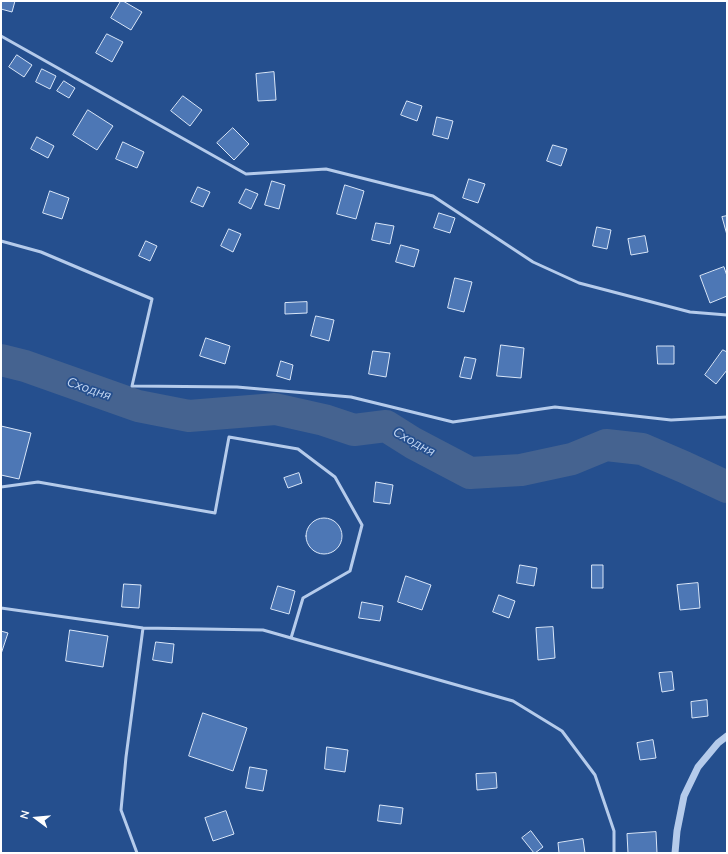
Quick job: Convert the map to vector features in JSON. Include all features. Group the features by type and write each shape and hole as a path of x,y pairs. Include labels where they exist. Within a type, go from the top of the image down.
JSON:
{"street":[{"path":"675,853 677,831 684,796 698,767 718,743 727,736"}],"lane":[{"path":"1,36 246,174 326,169 433,196 533,262 579,283 690,312 727,314"},
{"path":"1,241 41,252 152,299 132,386 237,387 351,397 453,422 555,407 671,420 727,417"},
{"path":"1,487 38,482 215,514 229,437 298,449 335,477 362,525 350,571 303,598 291,638"},
{"path":"1,608 142,628 263,630 513,701 562,731 595,775 614,831 614,853"},
{"path":"137,853 121,810 142,628"}],"building":[{"path":"1,1 15,1 12,12 1,9"},
{"path":"121,1 142,12 131,30 111,18"},
{"path":"107,34 123,42 112,62 96,53"},
{"path":"17,55 32,65 24,77 9,67"},
{"path":"42,69 56,76 50,89 36,82"},
{"path":"274,72 276,100 258,101 256,74"},
{"path":"64,81 75,88 69,98 57,91"},
{"path":"183,96 202,110 190,126 171,111"},
{"path":"407,101 422,106 417,121 401,115"},
{"path":"88,110 113,126 97,150 73,135"},
{"path":"437,117 453,121 448,139 433,135"},
{"path":"233,128 249,144 234,160 217,143"},
{"path":"37,137 54,146 48,158 31,149"},
{"path":"123,142 144,152 137,168 116,159"},
{"path":"553,145 567,149 561,166 547,161"},
{"path":"469,179 485,184 478,203 463,198"},
{"path":"272,181 285,185 279,209 265,205"},
{"path":"345,185 364,191 356,219 337,214"},
{"path":"198,187 210,192 203,207 191,202"},
{"path":"246,189 258,194 251,209 239,203"},
{"path":"50,191 69,198 62,219 43,213"},
{"path":"439,213 455,218 450,233 434,228"},
{"path":"727,216 727,235 722,217"},
{"path":"376,223 394,226 390,244 372,240"},
{"path":"597,227 611,230 607,249 593,246"},
{"path":"229,229 241,234 233,252 221,246"},
{"path":"645,236 648,252 631,255 628,239"},
{"path":"146,241 157,246 150,261 139,256"},
{"path":"401,245 419,250 414,267 396,262"},
{"path":"724,267 727,276 727,296 710,303 700,276"},
{"path":"455,278 472,282 464,312 448,308"},
{"path":"307,302 307,313 285,314 285,303"},
{"path":"316,316 334,320 329,341 311,336"},
{"path":"206,338 230,346 225,364 200,356"},
{"path":"501,345 524,348 521,378 497,376"},
{"path":"657,346 674,346 674,364 658,364"},
{"path":"723,350 727,352 727,370 716,384 705,375"},
{"path":"373,351 390,353 386,377 369,374"},
{"path":"465,357 476,359 471,379 460,377"},
{"path":"281,361 293,365 290,380 277,376"},
{"path":"1,426 31,433 19,479 1,475"},
{"path":"299,473 302,483 288,488 284,478"},
{"path":"376,482 393,485 390,504 374,502"},
{"path":"328,518 337,523 341,529 341,543 337,549 328,554 320,554 311,549 307,543 306,532 311,523 317,519"},
{"path":"520,565 537,568 534,586 517,583"},
{"path":"592,565 603,565 603,588 592,588"},
{"path":"406,576 431,585 422,610 398,602"},
{"path":"698,583 700,608 680,610 677,585"},
{"path":"124,584 141,585 139,608 122,607"},
{"path":"278,586 295,591 289,614 271,609"},
{"path":"499,595 515,601 509,618 493,612"},
{"path":"362,602 383,606 380,621 359,618"},
{"path":"553,627 555,658 538,660 536,628"},
{"path":"70,630 108,636 103,667 66,661"},
{"path":"1,631 8,633 1,654"},
{"path":"156,642 174,644 172,663 153,660"},
{"path":"672,672 674,690 662,692 659,673"},
{"path":"707,700 708,716 692,718 691,702"},
{"path":"203,713 247,728 233,771 189,756"},
{"path":"653,740 656,758 640,760 637,743"},
{"path":"327,747 348,750 345,772 325,769"},
{"path":"250,767 267,770 263,791 246,788"},
{"path":"496,773 497,788 477,790 476,774"},
{"path":"380,805 403,808 401,824 378,821"},
{"path":"226,811 234,834 213,841 205,818"},
{"path":"531,831 543,847 535,853 522,838"},
{"path":"656,832 657,853 628,853 627,834"},
{"path":"583,839 585,853 559,853 558,843"}],"waterway":[{"name":"Сходня","path":"1,360 25,366 138,406 189,416 275,409 324,420 354,430 386,426 413,443 470,473 521,470 572,459 606,445 642,449 727,487"}]}
